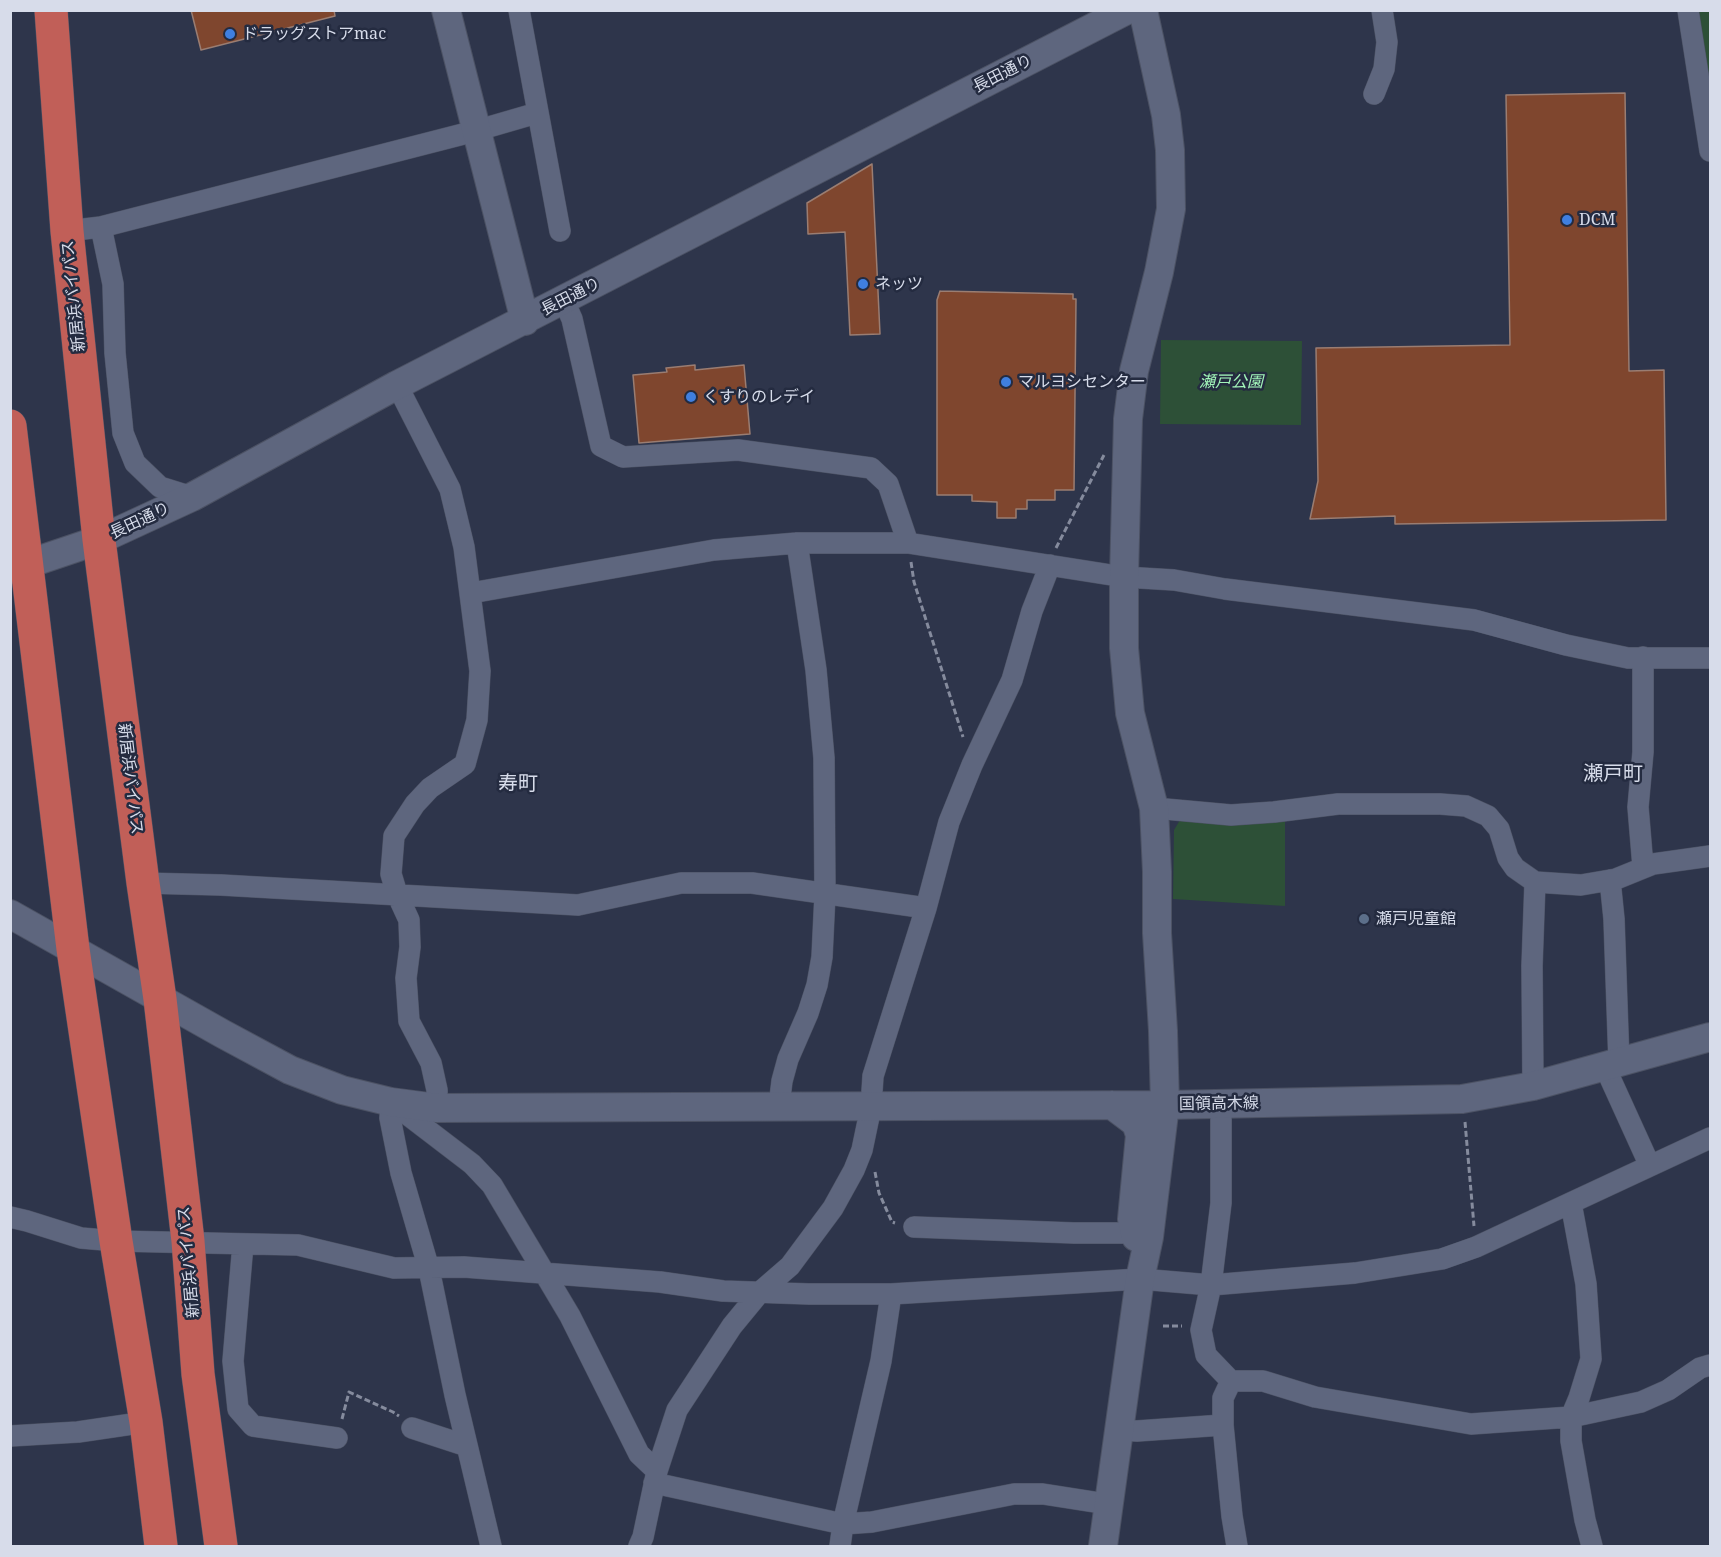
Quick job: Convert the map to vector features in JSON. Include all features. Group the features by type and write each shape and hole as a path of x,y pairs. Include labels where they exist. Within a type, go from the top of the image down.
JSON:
{"highway":[{"name":"新居浜バイパス","path":"51,10 67,231 99,540 160,999 188,1241 198,1374 221,1546"},
{"path":"10,426 18,568 52,757 73,949 116,1241 146,1422 161,1546"}],"street":[{"path":"446,10 525,321"},
{"path":"519,10 560,231"},
{"name":"長田通り","path":"18,568 99,540 192,497 397,385 1127,10"},
{"path":"10,914 290,1070 342,1090 391,1102 437,1108 1165,1105 1163,1031 1156,933 1157,872 1154,808 1130,713 1124,648 1128,419 1134,371 1159,272 1171,209 1170,150 1166,115 1143,10"},
{"path":"1374,94 1384,69 1387,42 1382,10"},
{"path":"1688,10 1710,151"},
{"path":"67,231 101,227 537,113"},
{"path":"101,227 112,284 115,353 123,433 135,463 160,487 192,497"},
{"path":"564,301 572,319 602,446 623,457 738,450 871,468 888,484 908,543"},
{"path":"397,385 450,489 465,547 480,671 477,720 465,764 422,796 394,836 391,874 409,920 410,947 406,978 409,1021 431,1063 437,1090 437,1108"},
{"path":"779,1106 788,1059 808,1013 817,985 822,957 825,894 824,758 816,670 797,543"},
{"path":"471,593 714,550 797,543 908,543 1124,577 1174,580 1225,589 1474,620 1566,645 1628,658 1710,658"},
{"path":"639,1546 644,1537 655,1477 677,1410 732,1326 760,1292 790,1266 833,1208 854,1170 862,1150 871,1107 873,1076 927,908 949,822 972,765 1012,680 1032,611 1050,565"},
{"path":"1643,657 1643,752 1638,807 1643,867"},
{"path":"1154,808 1231,815 1338,804 1466,806 1488,816 1499,829 1508,858 1515,868 1535,882 1581,885 1610,880 1653,864 1710,856"},
{"path":"1610,880 1614,919 1612,1065 1650,1166"},
{"path":"1533,1086 1532,966 1535,882"},
{"path":"143,883 220,885 578,905 681,883 752,883 927,908"},
{"name":"国領高木線","path":"1103,1546 1139,1257 1149,1237 1165,1105 1462,1099 1533,1086 1710,1036"},
{"path":"391,1102 390,1118 401,1173 429,1269 491,1546"},
{"path":"391,1102 472,1164 492,1185 570,1316 639,1454 655,1477 843,1524 872,1522 1014,1494 1043,1494 1107,1504"},
{"path":"1221,1104 1221,1203 1211,1285 1201,1330 1206,1355 1232,1381 1263,1381 1315,1396 1471,1424 1571,1417 1641,1402 1668,1390 1700,1368 1710,1365"},
{"path":"1112,1105 1136,1123 1140,1135 1132,1219 1139,1257"},
{"path":"914,1227 1074,1233 1211,1285 1355,1273 1442,1259 1476,1247 1710,1138"},
{"path":"1571,1203 1586,1284 1591,1359 1580,1398 1571,1417 1571,1441 1592,1546"},
{"path":"10,1217 81,1238 116,1241 298,1245 394,1268 465,1267 543,1272 660,1282 723,1292 891,1294 1139,1257"},
{"path":"243,1244 233,1361 238,1409 253,1426 337,1438"},
{"path":"840,1546 880,1361 891,1294"},
{"path":"1232,1381 1223,1398 1223,1425 1237,1546"},
{"path":"10,1436 78,1432 146,1422"},
{"path":"1118,1430 1137,1431 1223,1425"},
{"path":"412,1428 467,1446"}],"path":[{"path":"1050,565 1060,538 1108,446 1128,419"},
{"path":"908,543 914,582 972,765"},
{"path":"1462,1099 1476,1247"},
{"path":"862,1150 874,1166 879,1193 892,1222 914,1227"},
{"path":"337,1438 349,1392 393,1412 412,1428"}],"green space":[{"path":"1699,11 1710,11 1710,92"},
{"name":"瀬戸公園","path":"1161,340 1302,341 1301,425 1160,424"},
{"path":"1180,820 1285,820 1285,906 1173,899 1174,830"}],"building":[{"name":"ドラッグストアmac","path":"191,10 334,10 335,16 201,50"},
{"name":"DCM","path":"1625,93 1629,371 1664,370 1666,520 1395,524 1395,516 1310,519 1318,481 1316,348 1510,345 1506,95"},
{"name":"ネッツ","path":"872,164 880,334 850,335 845,232 808,234 807,203"},
{"name":"マルヨシセンター","path":"940,291 1073,294 1073,299 1076,299 1074,490 1055,490 1055,500 1027,500 1027,509 1016,509 1016,518 997,518 997,502 972,501 972,495 937,495 937,300"},
{"name":"くすりのレデイ","path":"695,365 695,370 744,365 750,434 639,443 633,375 667,372 666,368"}],"place":[{"name":"ドラッグストアmac","path":"230,34"},
{"name":"DCM","path":"1567,220"},
{"name":"ネッツ","path":"863,284"},
{"name":"マルヨシセンター","path":"1006,382"},
{"name":"くすりのレデイ","path":"691,397"},
{"name":"瀬戸児童館","path":"1364,919"}],"district":[{"name":"瀬戸町","path":"1613,774"},
{"name":"寿町","path":"518,784"}]}
